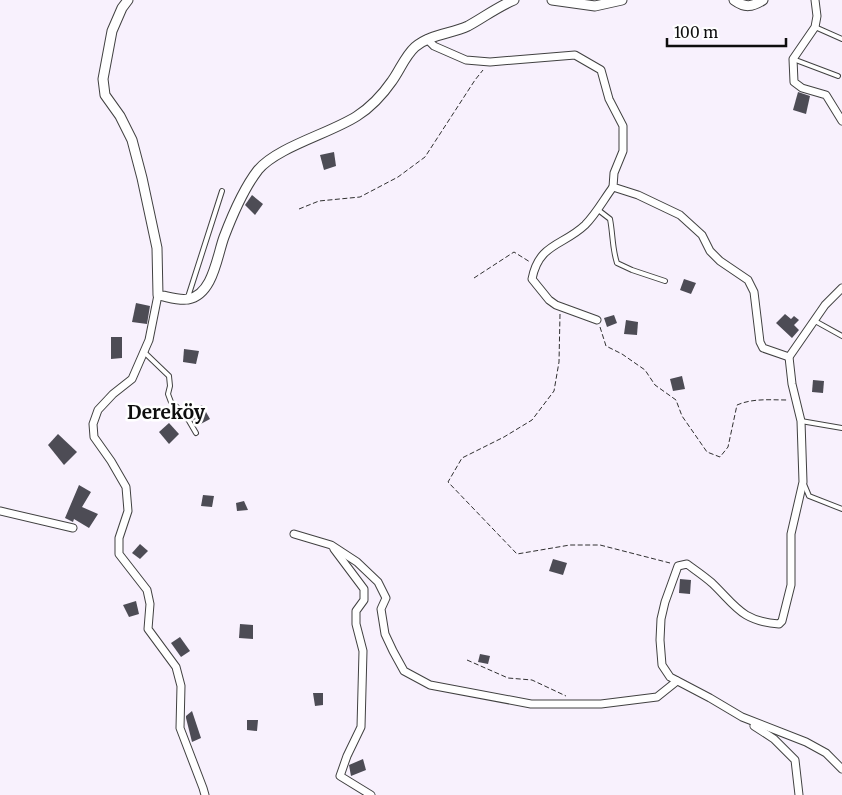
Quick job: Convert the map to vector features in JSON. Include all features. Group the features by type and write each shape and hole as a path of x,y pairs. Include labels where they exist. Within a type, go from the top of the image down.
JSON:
{"street":[{"path":"128,0 122,8 112,30 103,79 105,95 120,116 132,140 142,178 157,248 158,295 149,340 132,379 113,394 98,410 93,424 94,438 111,461 126,487 128,511 119,538 119,554 147,590 150,604 148,629 176,667 181,686 180,728 204,788 204,795"},
{"path":"158,295 187,300 200,294 215,272 224,238 246,189 259,169 278,154 339,126 358,115 374,102 391,82 407,56 415,47 427,39 467,26 514,0"},
{"path":"552,0 595,6 622,0"},
{"path":"734,0 746,7 755,6 764,0"},
{"path":"815,0 817,16 815,27 793,59 792,71 794,82 802,88 826,95 842,121"},
{"path":"427,39 434,46 466,60 490,62 575,55 601,70 609,99 623,126 623,151 614,173 613,187 584,226 544,253 535,265 532,279 549,300 598,320"},
{"path":"613,187 638,195 680,216 702,235 710,251 720,261 748,280 754,292 760,342 763,348 789,357"},
{"path":"799,795 795,760 774,739 742,717 670,677 662,665 661,619 678,566 687,564 711,582 738,611 762,622 779,624 782,620 791,585 791,534 803,482 801,421 792,384 789,357 826,305 842,288"},
{"path":"0,511 73,528"},
{"path":"294,534 331,545 356,562 378,582 386,598 380,609 385,634 393,651 404,671 430,685 532,704 601,704 657,697 677,681"},
{"path":"331,545 364,589 364,600 356,611 356,624 363,651 362,727 347,756 340,776 371,795"},
{"path":"742,717 806,742 826,753 842,769"}],"lane":[{"path":"815,27 842,38"},
{"path":"793,59 838,76"},
{"path":"187,300 222,191"},
{"path":"597,209 610,219 613,234 613,250 617,263 665,281"},
{"path":"815,321 842,336"},
{"path":"144,352 169,376 170,386 168,394 171,402 185,414 196,433"},
{"path":"801,421 842,428"},
{"path":"803,482 809,496 842,509"}],"path":[{"path":"299,209 319,201 360,197 398,177 425,157 475,80 490,62"},
{"path":"474,278 514,252 535,265"},
{"path":"560,306 558,362 554,391 532,420 504,437 462,458 448,482 517,554 570,545 600,545 678,566"},
{"path":"598,320 606,346 622,354 645,370 655,385 676,400 682,416 707,452 720,456 728,447 737,405 743,402 764,400 796,400"},
{"path":"467,660 508,678 532,680 568,697"}],"building":[{"path":"798,92 810,96 806,114 793,110"},
{"path":"334,152 336,166 324,170 320,155"},
{"path":"252,195 263,204 255,215 245,205"},
{"path":"684,279 696,283 691,294 680,290"},
{"path":"136,303 150,306 147,324 132,322"},
{"path":"785,314 791,319 794,316 799,320 794,325 799,330 792,338 776,323"},
{"path":"614,315 617,323 607,327 604,318"},
{"path":"626,320 638,322 637,335 624,334"},
{"path":"111,337 122,337 122,358 111,359"},
{"path":"184,349 199,351 196,364 183,362"},
{"path":"682,376 685,389 673,391 670,379"},
{"path":"813,380 824,381 823,393 812,392"},
{"path":"202,405 210,419 197,426 188,412"},
{"path":"169,423 179,434 169,444 159,432"},
{"path":"58,434 77,452 64,465 48,445"},
{"path":"79,485 91,492 82,507 98,514 89,528 74,519 73,522 65,518"},
{"path":"203,495 214,496 212,507 201,506"},
{"path":"244,501 248,510 237,511 236,503"},
{"path":"140,544 148,551 140,559 132,553"},
{"path":"553,559 567,563 563,575 549,571"},
{"path":"680,579 691,580 690,594 679,593"},
{"path":"136,601 139,614 129,617 123,605"},
{"path":"240,624 253,625 253,639 239,638"},
{"path":"180,637 190,651 181,657 171,643"},
{"path":"480,654 490,656 488,664 478,662"},
{"path":"313,693 323,693 323,705 315,706"},
{"path":"192,711 201,738 192,742 186,716"},
{"path":"247,720 258,720 257,731 247,730"},
{"path":"363,759 366,770 351,776 349,765"}],"district":[{"name":"Dereköy","path":"166,412"}]}
